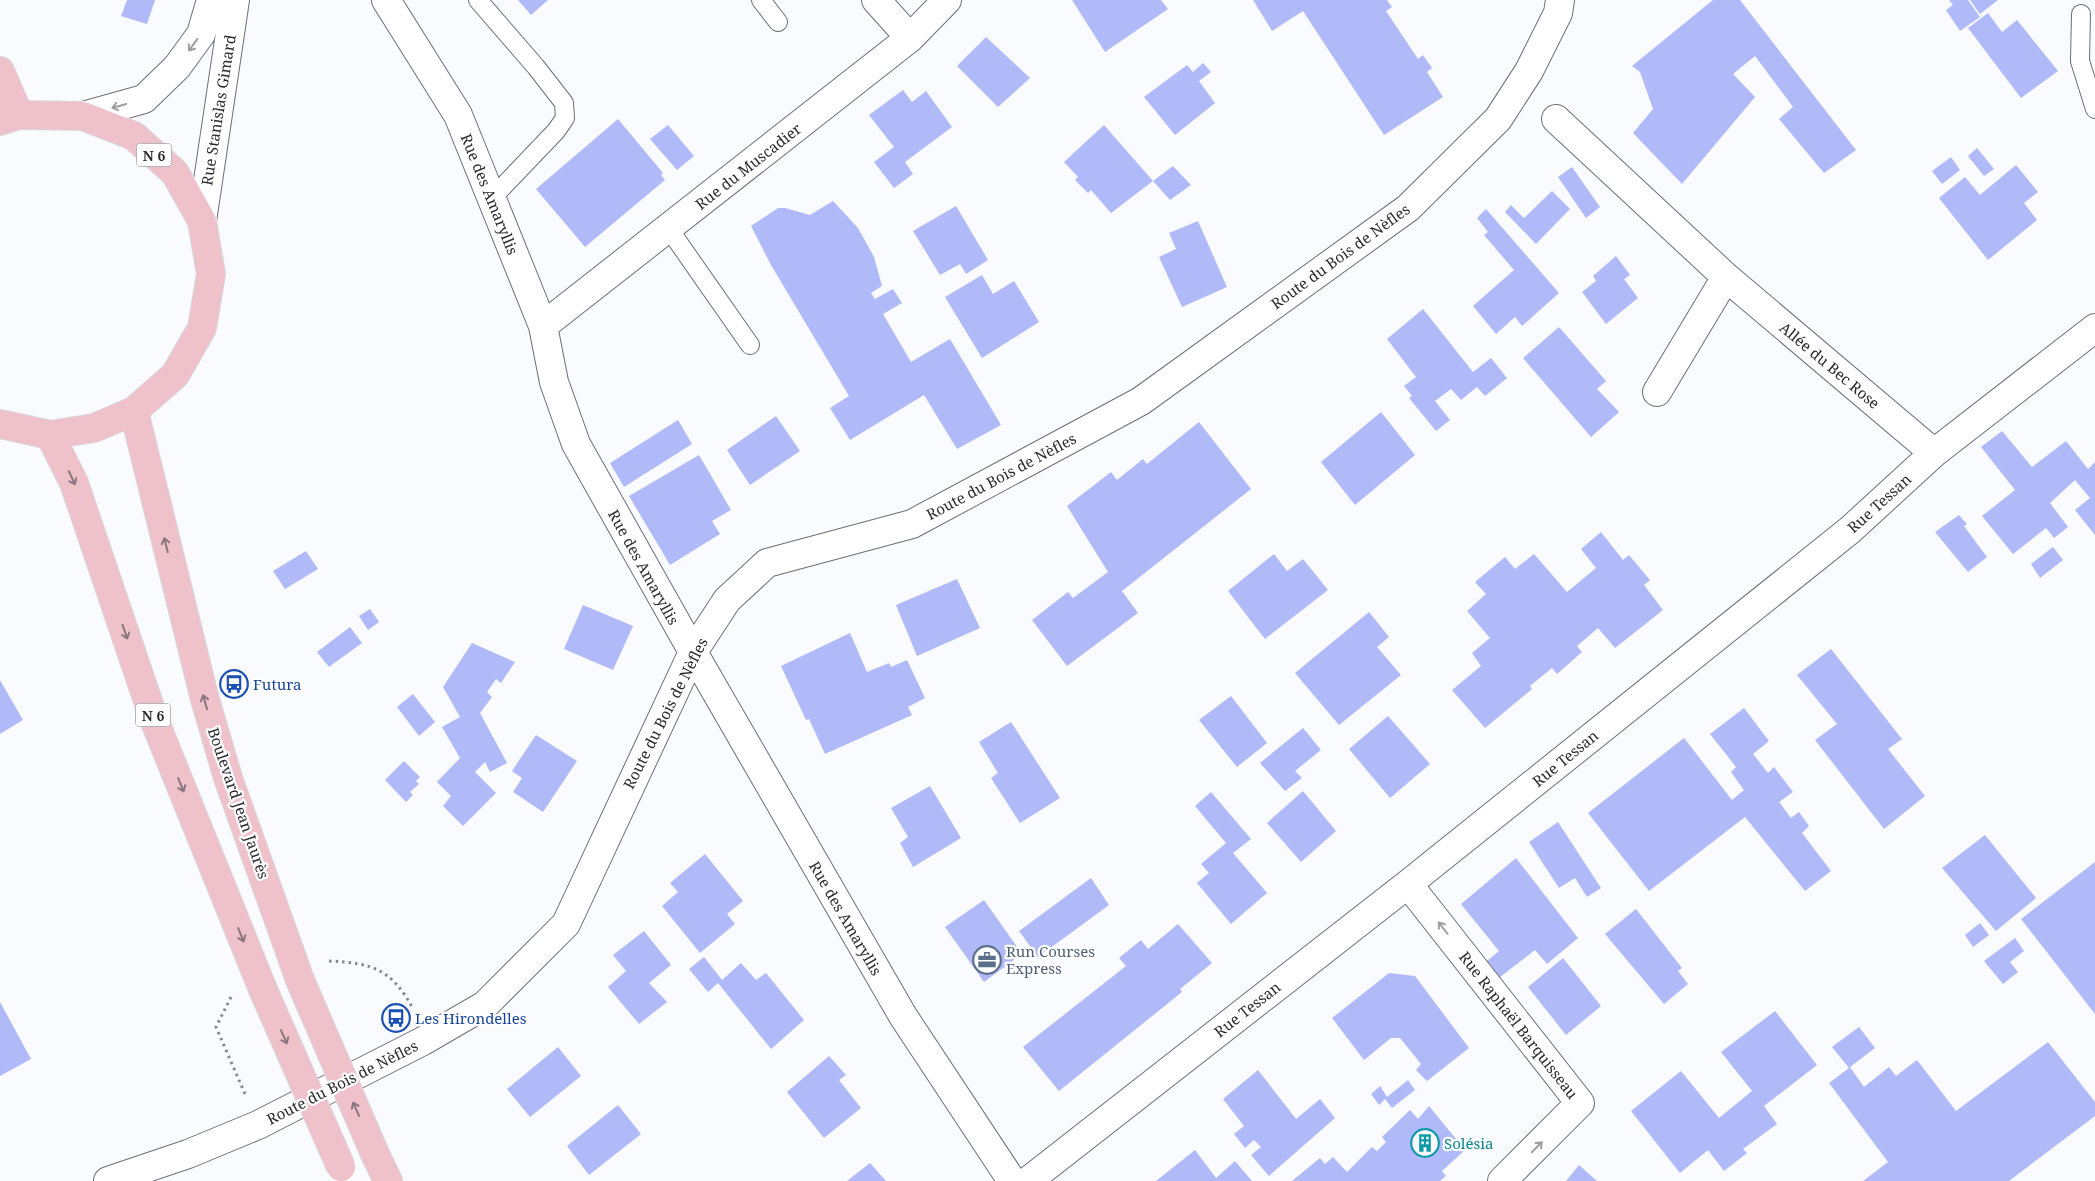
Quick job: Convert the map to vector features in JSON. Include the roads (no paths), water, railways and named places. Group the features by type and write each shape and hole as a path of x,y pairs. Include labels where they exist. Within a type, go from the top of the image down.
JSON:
{"main road":[{"name":"N 6","path":"0,71 10,118 82,116 134,136 175,173 202,221 211,274 202,328 175,375 134,411 94,428 50,435 0,424"},
{"name":"Boulevard Jean Jaurès","path":"134,411 204,696 228,778 300,980 388,1181"},
{"name":"N 6","path":"50,435 74,483 155,722 264,992 343,1174"}],"street":[{"name":"Rue Stanislas Gimard","path":"82,116 144,99 177,67 201,34 211,0"},
{"name":"Rue Stanislas Gimard","path":"202,221 235,0"},
{"name":"Rue des Amaryllis","path":"386,0 458,115 543,326 554,382 576,444 692,652 903,1016 1012,1181"},
{"path":"876,0 910,38"},
{"name":"Rue du Muscadier","path":"543,326 910,38 947,0"},
{"name":"Route du Bois de Nèfles","path":"108,1181 188,1154 258,1125 423,1041 485,1005 566,924 692,652 727,600 767,562 912,524 1141,401 1408,208 1498,119 1529,71 1558,13 1560,0"},
{"name":"Allée du Bec Rose","path":"1556,119 1726,277 1934,453"},
{"path":"1656,392 1726,277"},
{"name":"Rue Tessan","path":"1028,1181 1408,884 1850,530 1934,453 2095,328"},
{"name":"Rue Raphaël Barquisseau","path":"1408,884 1580,1103 1502,1181"}],"lane":[{"path":"478,0 536,67 564,103 565,118 556,131 492,198"},
{"path":"760,0 778,22"},
{"path":"2080,14 2080,61 2095,109"},
{"path":"669,229 750,345"}],"place":[{"name":"Futura","path":"234,684"},
{"name":"Run Courses Express","path":"987,960"},
{"name":"Les Hirondelles","path":"396,1018"},
{"name":"Solésia","path":"1425,1143"}]}
